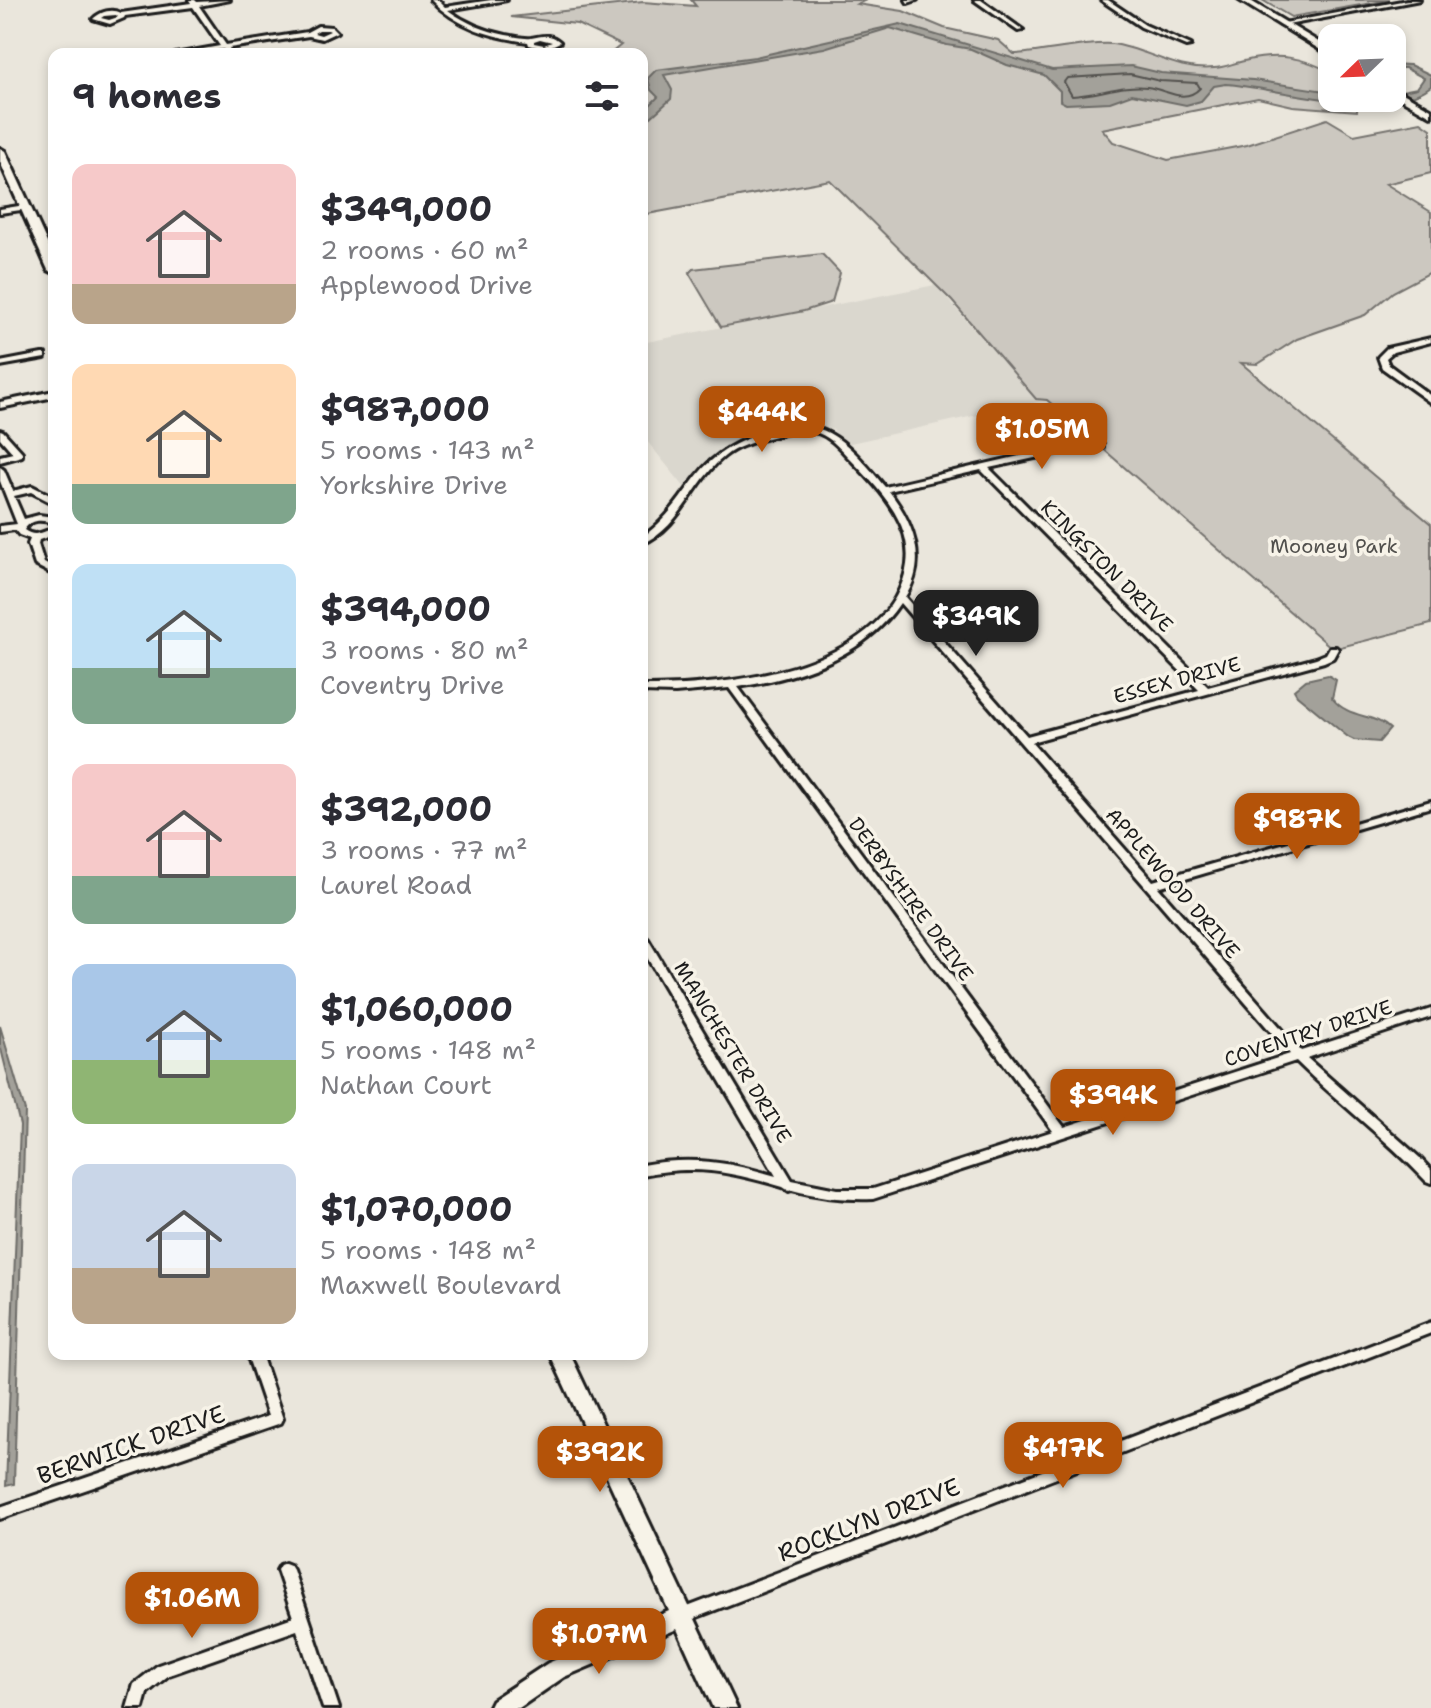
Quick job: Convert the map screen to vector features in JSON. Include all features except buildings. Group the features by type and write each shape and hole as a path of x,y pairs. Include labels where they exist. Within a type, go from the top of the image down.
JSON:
{"street":[{"path":"121,15 193,2 227,0"},
{"path":"434,0 470,28 531,40"},
{"path":"442,9 504,0"},
{"path":"908,1 914,0"},
{"path":"977,0 1020,30"},
{"path":"1104,0 1143,26 1188,45"},
{"path":"1243,0 1318,46"},
{"path":"1282,24 1417,0"},
{"path":"193,2 226,48"},
{"path":"237,48 309,34"},
{"path":"1406,98 1431,113"},
{"path":"0,151 48,257"},
{"path":"0,211 25,207"},
{"path":"1431,340 1390,350 1382,357 1385,366 1431,400"},
{"path":"0,364 42,356"},
{"path":"0,405 48,395"},
{"path":"648,537 664,526 724,453 769,435 811,429 830,435 882,490 901,516 912,541 911,574 901,598 866,635 832,656 777,675 732,685 648,689"},
{"path":"0,433 19,454 0,459"},
{"path":"882,490 1076,446 1100,446"},
{"name":"KINGSTON DRIVE","path":"983,467 1206,691"},
{"path":"0,470 20,533 35,537 48,533"},
{"path":"10,494 32,489 48,498"},
{"path":"0,529 20,526 31,519 48,517"},
{"path":"35,537 33,544 40,565 48,569"},
{"name":"APPLEWOOD DRIVE","path":"901,598 1299,1057 1341,1100 1395,1143 1431,1178"},
{"name":"ESSEX DRIVE","path":"1025,740 1320,660 1330,656 1333,649"},
{"name":"DERBYSHIRE DRIVE","path":"732,685 1062,1134"},
{"path":"1153,885 1431,804"},
{"name":"MANCHESTER DRIVE","path":"648,949 789,1186"},
{"name":"COVENTRY DRIVE","path":"648,1169 682,1164 720,1166 831,1196 873,1194 1431,1013"},
{"name":"ROCKLYN DRIVE","path":"682,1616 1431,1327"},
{"name":"BERWICK DRIVE","path":"0,1513 276,1419 256,1360"},
{"path":"563,1360 725,1708"},
{"path":"285,1570 331,1708"},
{"path":"500,1708 556,1670 682,1616"},
{"path":"135,1708 140,1689 164,1670 302,1621"}],"shaded area":[{"path":"935,285 1036,399 1042,401 846,444 833,430 812,425 795,425 747,436 720,449 686,489 648,442 648,342"}],"green space":[{"name":"Mooney Park","path":"691,0 866,0 857,4 903,11 944,28 998,40 1014,54 1112,44 1200,68 1268,57 1289,58 1318,67 1318,108 1258,98 1102,129 1113,142 1168,160 1247,145 1327,119 1354,135 1421,122 1431,129 1431,173 1386,184 1431,212 1431,272 1393,292 1365,315 1297,339 1258,364 1241,363 1431,524 1431,624 1333,649 1047,400 1036,399 952,301 830,180 648,214 648,48 617,48 621,45 577,24 511,17 643,2 696,6"},
{"path":"1262,0 1390,0 1291,17"},
{"path":"822,254 840,273 832,302 804,311 721,327 689,273 693,269"}],"water":[{"path":"900,24 1052,70 1131,66 1161,73 1253,80 1318,90 1318,98 1226,84 1214,86 1201,101 1186,105 1132,94 1110,102 1066,104 1060,101 1060,91 1044,75 1007,65 971,49 890,28 824,48 664,75 672,90 671,99 648,118 648,107 658,97 651,90 648,78 656,70 755,57"},
{"path":"1406,65 1431,75 1431,86 1406,97 1406,90 1417,88 1424,78 1406,69"},
{"path":"1328,675 1336,680 1332,698 1338,705 1390,729 1379,742 1348,737 1294,690 1306,680"},
{"path":"0,1026 25,1111 14,1484 6,1486 20,1125 0,1045"}]}
